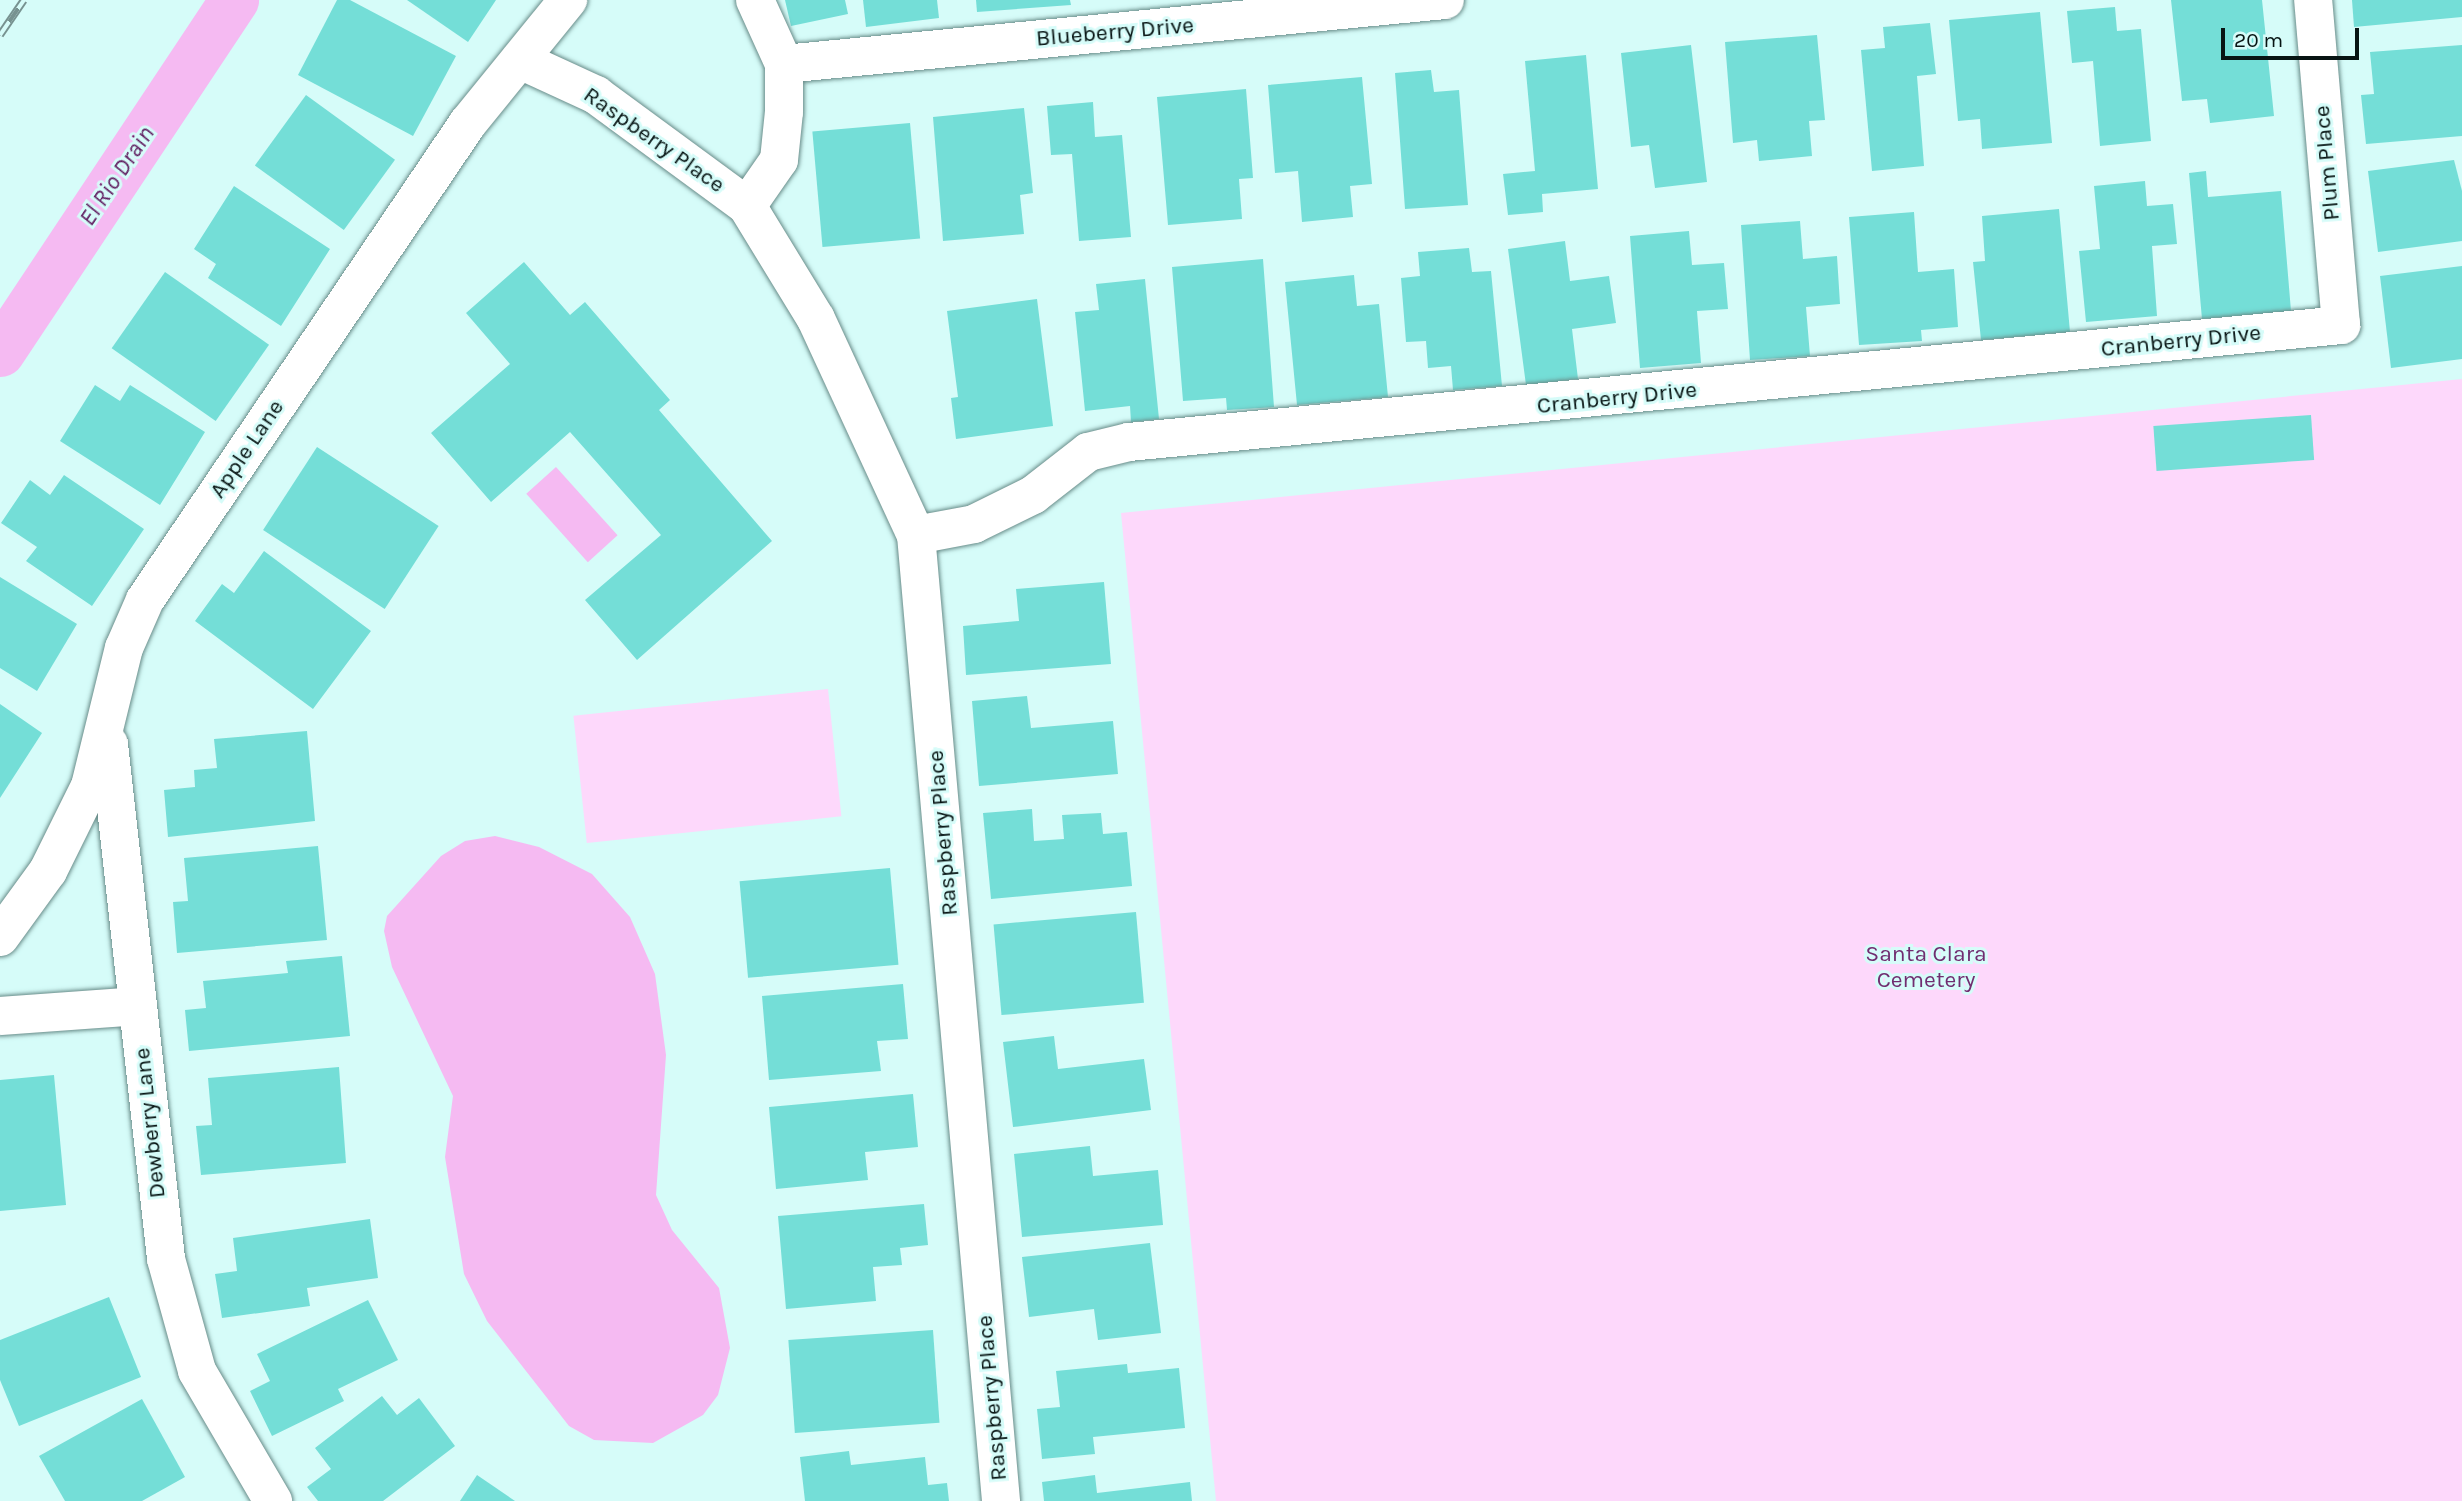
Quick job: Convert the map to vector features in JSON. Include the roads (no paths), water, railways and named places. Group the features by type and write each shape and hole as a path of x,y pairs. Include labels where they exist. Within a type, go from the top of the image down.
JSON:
{"street":[{"name":"Apple Lane","path":"0,937 47,871 90,786 124,648 145,600 468,123 568,0"},
{"name":"Raspberry Place","path":"747,206 779,160 784,64 755,0"},
{"name":"Blueberry Drive","path":"784,64 1445,0"},
{"name":"Plum Place","path":"2313,0 2341,326"},
{"name":"Raspberry Place","path":"520,61 596,95 747,206 816,319 916,535 1001,1501"},
{"name":"Cranberry Drive","path":"916,535 974,524 1033,495 1088,452 1129,442 2341,326"},
{"name":"Dewberry Lane","path":"106,721 166,1259 197,1371 274,1501"},
{"path":"0,1016 138,1006"}],"waterway":[{"name":"El Rio Drain","path":"0,352 234,0"}],"railway":[{"path":"0,35 24,0"}],"park label":[{"name":"Santa Clara Cemetery","path":"1926,967"}]}
